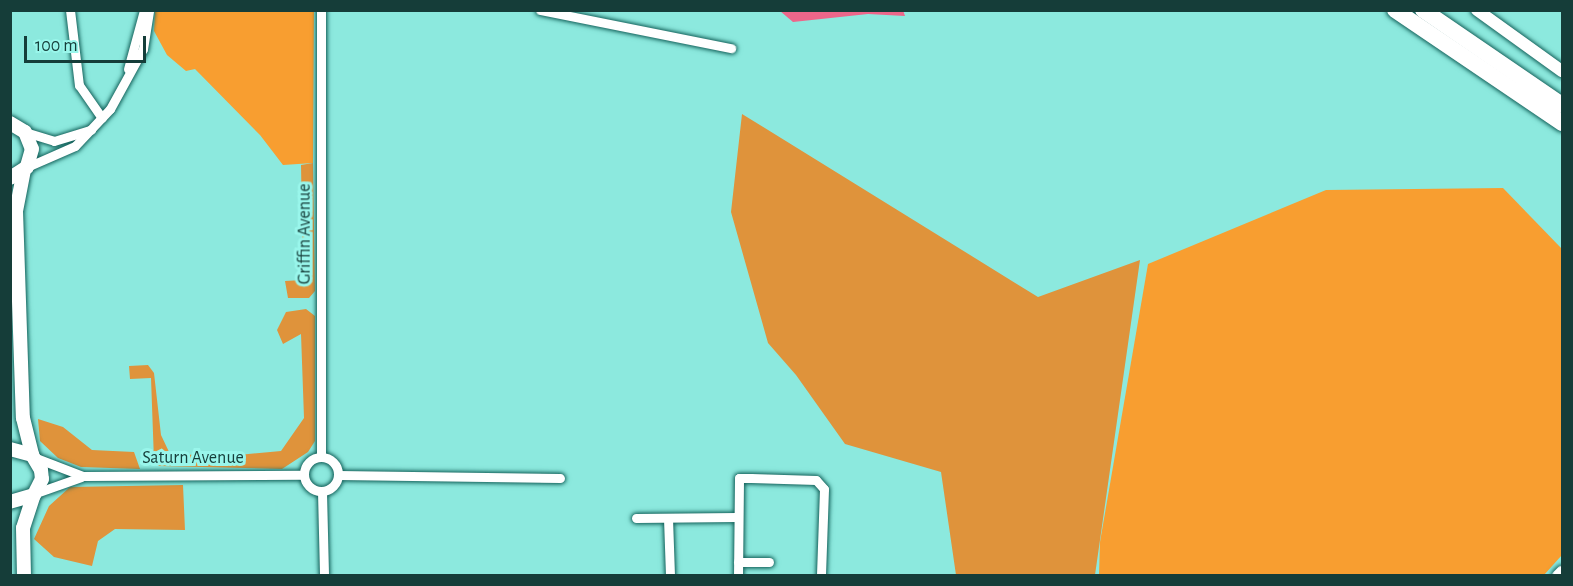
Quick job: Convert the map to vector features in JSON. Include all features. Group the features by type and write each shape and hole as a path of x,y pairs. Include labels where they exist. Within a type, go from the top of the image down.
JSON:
{"highway":[{"path":"1395,10 1563,123"},
{"path":"1423,10 1563,105"}],"main road":[{"path":"10,111 32,149 16,211 23,418 42,479 23,528 24,576"},
{"path":"10,178 26,169"},
{"path":"10,449 34,457"},
{"path":"10,502 35,494"}],"street":[{"path":"70,10 79,85 102,118"},
{"path":"26,169 75,146 102,118 123,90 146,10"},
{"name":"Griffin Avenue","path":"321,10 321,457"},
{"path":"540,10 731,48"},
{"path":"1477,10 1563,70"},
{"path":"18,127 54,141 91,129"},
{"name":"Saturn Avenue","path":"34,457 83,476"},
{"path":"321,457 333,462 338,475 333,486 322,492 308,486 304,475 310,461 321,457"},
{"name":"Saturn Avenue","path":"35,494 83,476 304,475"},
{"path":"338,475 560,477"},
{"path":"738,576 739,478 816,480 824,489 821,576"},
{"path":"322,492 324,576"},
{"path":"636,518 737,517"},
{"path":"668,518 670,576"},
{"path":"738,562 769,562"},
{"path":"1558,576 1563,572"}],"shaded area":[{"path":"903,10 905,16 868,14 793,22 780,11"},
{"path":"155,11 314,11 313,163 283,165 260,135 195,69 186,71 167,55 154,31"},
{"path":"742,114 1038,297 1140,260 1095,575 956,575 941,472 845,444 796,375 768,343 731,212"},
{"path":"313,163 315,291 309,298 288,298 285,281 303,280 301,165"},
{"path":"1503,188 1562,249 1562,555 1544,575 1099,575 1100,542 1148,264 1326,190"},
{"path":"306,309 315,316 315,441 308,452 282,469 158,466 154,461 151,378 130,379 129,366 148,365 154,373 161,435 170,454 228,456 281,451 304,418 301,334 283,344 277,330 286,312"},
{"path":"38,419 63,427 92,450 134,452 140,469 81,467 58,458 40,441"},
{"path":"183,485 185,530 115,529 98,541 92,566 54,557 34,539 49,506 70,487"}]}
